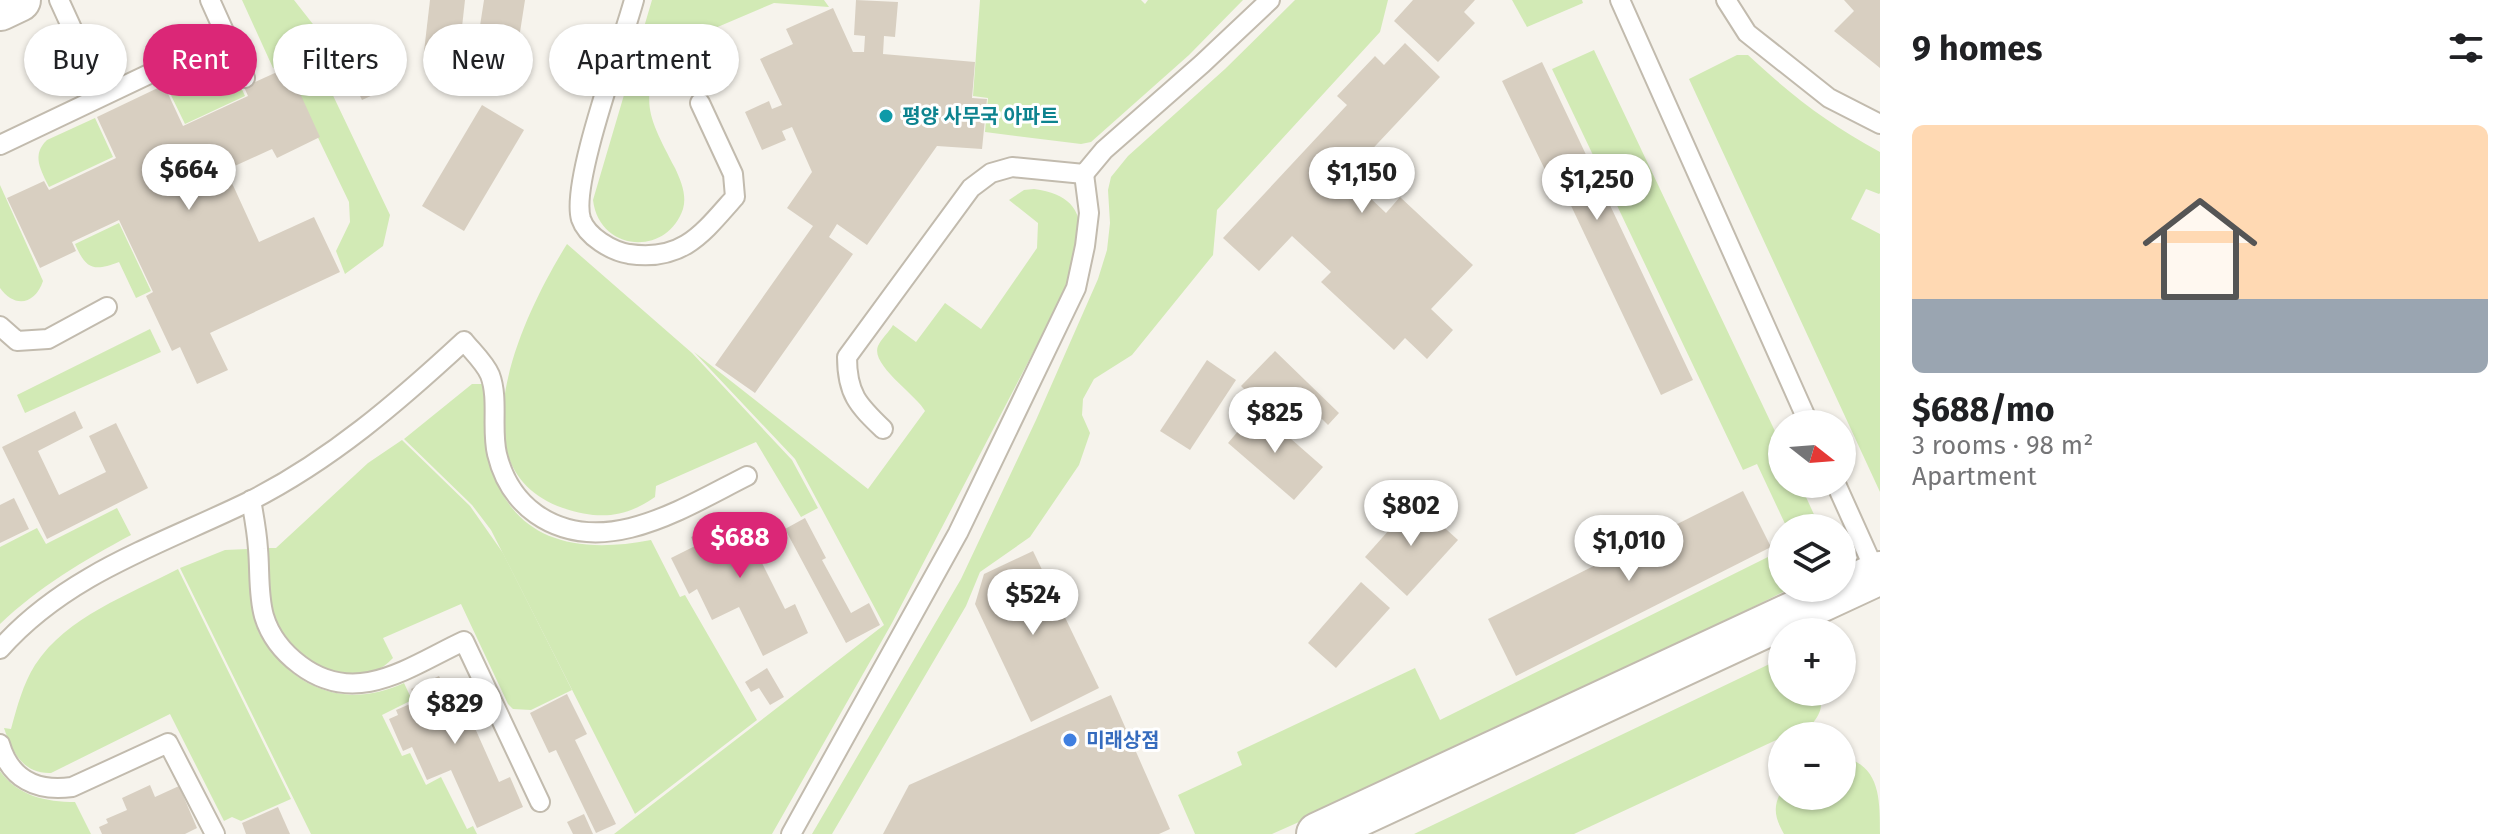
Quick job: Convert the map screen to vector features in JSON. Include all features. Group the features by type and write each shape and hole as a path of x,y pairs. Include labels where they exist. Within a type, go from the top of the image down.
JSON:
{"street":[{"path":"0,9 19,0"},
{"path":"1318,834 1878,574"}],"lane":[{"path":"59,0 70,24"},
{"path":"210,0 221,24"},
{"path":"634,0 580,181 581,219 595,238 621,252 651,257 671,252 696,240 735,197 733,174 700,103"},
{"path":"791,834 958,533 1076,288 1089,213 1084,174 1104,150 1270,0"},
{"path":"1620,0 1803,410"},
{"path":"1726,0 1747,33 1829,98 1880,124"},
{"path":"0,145 98,96"},
{"path":"883,429 856,403 847,378 847,357 971,188 991,173 1012,167 1084,174"},
{"path":"0,326 17,341 48,339 107,307"},
{"path":"0,649 44,607 78,583 116,562 251,500 320,461 407,394 464,341 489,373 497,453 506,480 518,499 542,519 585,533 615,532 647,524 747,476"},
{"path":"1843,498 1878,574"},
{"path":"251,500 263,614 271,633 290,657 310,673 338,683 355,685 373,683 464,641 540,802"},
{"path":"0,744 4,759 13,773 30,784 59,789 72,787 168,743 215,834"}],"green space":[{"path":"242,0 294,0 313,24 273,24 273,68 257,33 257,24 253,24"},
{"path":"652,0 824,0 829,7 774,3 725,24 645,24"},
{"path":"980,0 1141,0 1145,4 1148,0 1243,0 1189,55 1091,142 1081,144 985,132 988,98 973,96"},
{"path":"1295,0 1388,0 1380,32 1217,210 1213,255 1132,355 1094,379 1083,399 1082,415 1090,433 1079,465 1030,537 980,572 966,606 832,834 812,834 961,579 1036,420 1098,279 1107,250 1111,177 1128,156 1225,69"},
{"path":"1512,0 1582,0 1583,3 1527,27"},
{"path":"1594,50 1768,417 1768,487 1757,464 1743,470 1552,69"},
{"path":"1737,55 1748,55 1811,108 1880,152 1880,193 1866,189 1851,219 1880,234 1880,492 1856,440 1856,410 1842,410 1689,79"},
{"path":"171,96 245,96 185,124"},
{"path":"298,96 333,96 390,215 383,246 345,274 336,251 350,222 349,202"},
{"path":"624,96 650,96 652,118 684,193 683,209 675,225 649,241 634,242 620,238 607,230 598,217 593,200"},
{"path":"95,118 113,157 49,187 39,163 42,146 47,140"},
{"path":"0,185 43,281 35,295 24,301 12,299 0,288"},
{"path":"1034,189 1056,195 1070,204 1078,217 1078,249 1060,301 892,623 772,834 614,834 884,625 795,459 694,352 868,489 925,411 887,371 877,354 879,343 893,325 916,342 945,303 981,329 1037,248 1038,223 1009,200 1024,190"},
{"path":"119,223 151,291 136,298 119,262 103,267 91,266 75,244"},
{"path":"567,244 692,353 792,460 818,508 801,517 756,442 656,486 655,497 622,513 600,515 576,512 529,488 509,460 503,425 506,387 532,309"},
{"path":"150,329 161,352 25,413 17,395"},
{"path":"472,384 485,384 485,426 491,462 502,492 519,516 542,533 572,542 608,545 651,540 680,597 685,595 757,720 635,814 491,530 472,505 404,439"},
{"path":"402,440 470,506 503,553 572,690 531,710 513,709 461,604 383,638 393,658 377,670 360,675 342,674 325,668 308,658 282,631 268,600 268,548 276,548 368,463"},
{"path":"1773,498 1806,498 1814,514 1780,514"},
{"path":"117,508 131,535 62,575 0,624 0,547 37,528 46,544"},
{"path":"248,549 256,625 275,655 302,680 334,693 369,694 404,683 412,700 382,715 402,756 410,753 426,785 441,777 467,829 473,826 477,834 311,834 180,568 225,550"},
{"path":"1768,557 1768,600 1526,721 1272,834 1195,834 1178,795 1242,765 1237,752 1415,668 1440,720"},
{"path":"178,569 291,799 241,821 232,817 224,821 170,714 51,773 26,766 11,745 4,728 11,729 35,665 64,633 100,608"},
{"path":"1768,665 1768,706 1821,706 1814,722 1768,722 1768,744 1574,834 1414,834"},
{"path":"1856,762 1871,776 1875,785 1880,834 1784,834 1776,812 1856,810"},
{"path":"0,771 7,780 33,796 75,802 91,834 0,834"}],"building":[{"path":"430,0 465,0 462,24 427,24"},
{"path":"484,0 525,0 521,24 480,24"},
{"name":"평양 사무국 아파트","path":"856,0 898,2 895,37 884,36 883,54 975,62 972,98 987,99 982,149 937,146 867,245 837,224 829,237 853,254 755,393 715,365 813,226 787,208 812,172 792,127 782,131 786,140 762,150 745,112 769,101 772,109 782,105 760,59 793,44 786,29 833,8 853,52 864,52 865,36 854,35"},
{"path":"1413,0 1475,0 1464,12 1475,23 1438,62 1394,21"},
{"path":"1844,0 1880,0 1880,68 1834,31 1854,11"},
{"path":"1405,43 1440,77 1347,176 1386,213 1400,197 1473,265 1431,309 1453,330 1427,359 1405,338 1394,350 1321,282 1331,272 1292,236 1259,271 1223,238 1347,105 1337,96 1375,56 1384,65"},
{"path":"1542,62 1693,380 1661,395 1555,172 1548,176 1502,81"},
{"path":"273,74 273,96 301,96 320,137 277,158 272,149 226,170 259,242 314,217 340,272 210,333 228,370 197,384 180,347 172,351 146,296 153,292 119,220 72,242 76,251 40,268 7,198 44,181 49,190 116,158 97,117 143,95 169,96 183,126 248,96 257,96 257,81"},
{"path":"482,105 524,130 464,231 422,206"},
{"path":"1275,351 1339,413 1328,425 1308,405 1297,415 1269,388 1257,402 1241,386"},
{"path":"1207,360 1236,380 1190,450 1160,431"},
{"path":"1257,409 1323,467 1294,500 1228,443"},
{"path":"75,411 83,428 38,451 59,495 106,472 89,436 116,423 148,488 47,539 2,447"},
{"path":"1743,491 1768,541 1768,549 1516,676 1488,619"},
{"path":"14,498 29,529 0,543 0,505"},
{"path":"1415,501 1458,540 1407,596 1365,557"},
{"path":"761,514 779,552 761,561 785,609 795,604 808,633 763,656 739,607 712,620 697,589 689,594 671,558 695,546 691,537 729,519 733,527"},
{"path":"805,518 826,558 822,560 851,613 869,603 880,625 846,643 785,529"},
{"path":"1033,551 1099,688 1031,722 975,604 984,574"},
{"path":"1361,582 1390,608 1336,668 1308,643"},
{"path":"767,668 784,697 770,705 759,688 751,692 745,682"},
{"path":"439,676 445,688 468,678 487,720 474,726 499,782 510,777 523,807 477,828 451,770 427,780 412,747 403,751 389,719 398,715 396,710 417,701 411,689"},
{"path":"567,694 587,734 575,740 616,824 596,833 556,750 549,753 530,713"},
{"name":"미래상점","path":"1111,695 1170,829 1159,834 883,834 909,785"},
{"path":"150,785 155,797 179,786 197,828 185,834 102,834 99,827 108,823 106,819 127,810 122,798"},
{"path":"278,807 290,834 246,834 242,823"},
{"path":"584,814 593,834 573,834 567,822"}],"place":[{"name":"평양 사무국 아파트","path":"886,116"},
{"name":"미래상점","path":"1070,740"}]}
